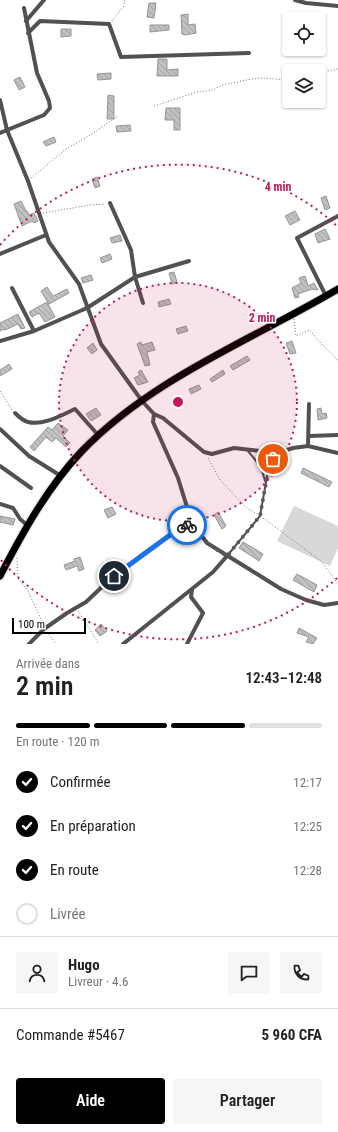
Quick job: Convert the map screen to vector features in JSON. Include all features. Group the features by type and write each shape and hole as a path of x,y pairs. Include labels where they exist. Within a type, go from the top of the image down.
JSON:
{"main road":[{"path":"0,576 27,525 61,476 81,452 99,436 142,401 175,379 338,289"}],"street":[{"path":"26,21 44,0"},
{"path":"295,0 306,3 338,6"},
{"path":"0,133 44,116 50,108 49,101 37,73 24,8"},
{"path":"28,33 40,21 109,24 121,57 249,53"},
{"path":"0,100 7,130 28,181 48,242 79,284 101,344 142,401 154,414 163,418 204,452 212,454 234,448 277,453 293,448 308,446 338,453"},
{"path":"110,203 131,250 135,277 143,303"},
{"path":"326,296 298,238 338,216"},
{"path":"0,254 46,235"},
{"path":"0,342 34,331 87,308 135,277 188,261"},
{"path":"12,288 34,331"},
{"path":"308,446 309,404"},
{"path":"14,413 27,422 36,422 54,419 75,409 99,436"},
{"path":"154,414 153,422 178,478 192,523 207,543 281,589 300,598 324,605 338,603"},
{"path":"0,429 29,456 61,476"},
{"path":"309,436 338,435"},
{"path":"0,466 31,488"},
{"path":"0,504 13,508 20,519 27,525"},
{"path":"29,644 44,629 86,602 105,584 142,555 181,527 192,523"},
{"path":"123,644 154,618 192,590 213,572 227,556"},
{"path":"187,644 203,613 191,598 192,590"}],"lane":[{"path":"243,449 247,450 260,467 266,482"},
{"path":"227,556 260,516 268,472 277,453"}],"path":[{"path":"109,24 115,19 125,0"},
{"path":"326,72 338,69"},
{"path":"154,106 197,92 213,90 222,85 262,78 282,79"},
{"path":"28,181 66,149 89,136 118,116"},
{"path":"39,214 110,203"},
{"path":"292,314 295,322 296,336 310,330 320,340 325,349 330,351 338,361"},
{"path":"0,391 14,413"},
{"path":"204,452 220,480 247,508 321,561 338,584"},
{"path":"17,557 16,572 18,578 28,591 44,629 56,644"},
{"path":"76,608 99,644"}],"shaded area":[{"path":"294,506 338,526 338,548 330,566 277,541"}],"building":[{"path":"149,3 156,3 154,18 147,17"},
{"path":"188,14 188,25 195,24 196,33 185,35 182,34 181,15"},
{"path":"150,25 169,25 169,30 150,32"},
{"path":"61,29 71,29 71,36 61,37"},
{"path":"158,59 167,59 167,70 178,69 178,76 157,76"},
{"path":"111,73 111,79 98,80 97,74"},
{"path":"20,77 25,87 19,90 14,80"},
{"path":"108,95 114,96 114,119 107,119"},
{"path":"166,108 180,108 180,130 174,130 174,120 165,120"},
{"path":"130,125 131,131 117,132 116,126"},
{"path":"54,137 56,142 46,146 43,142"},
{"path":"97,177 100,186 95,188 92,179"},
{"path":"326,196 330,208 325,210 321,198"},
{"path":"21,201 29,215 34,213 38,221 34,223 32,221 22,226 14,204"},
{"path":"295,211 300,220 290,225 285,216"},
{"path":"325,229 330,239 318,243 315,234"},
{"path":"120,235 122,241 112,243 110,238"},
{"path":"110,254 112,259 102,263 100,258"},
{"path":"174,272 177,282 172,284 169,273"},
{"path":"91,275 93,280 83,283 81,278"},
{"path":"305,276 308,286 314,283 318,290 312,289 298,294 299,297 295,298 292,288 301,283 299,278"},
{"path":"47,287 53,296 67,289 69,293 49,304 41,291"},
{"path":"169,299 171,304 159,307 158,302"},
{"path":"47,302 55,317 45,322 39,313 32,317 29,312"},
{"path":"18,314 25,328 21,329 18,324 0,331 0,323"},
{"path":"186,326 188,331 178,334 176,329"},
{"path":"292,341 296,353 290,354 286,343"},
{"path":"141,342 142,345 152,342 155,350 147,352 150,365 145,366 137,344"},
{"path":"93,343 97,350 92,354 87,348"},
{"path":"247,356 250,360 233,370 230,366"},
{"path":"9,364 12,369 0,376 0,370"},
{"path":"141,370 148,382 138,385 134,378 140,375 138,372"},
{"path":"223,370 225,374 212,382 210,379"},
{"path":"199,385 201,389 191,394 189,389"},
{"path":"96,408 101,415 91,421 86,414"},
{"path":"321,408 322,414 326,413 327,418 318,420 317,409"},
{"path":"58,423 68,430 63,436 70,443 66,447 56,438 52,442 46,437 34,451 30,447 48,427 52,430"},
{"path":"303,468 332,482 329,487 301,473"},
{"path":"112,507 116,514 108,518 104,510"},
{"path":"218,512 226,526 222,529 214,515"},
{"path":"0,516 15,519 13,525 0,522"},
{"path":"243,542 263,554 259,561 239,548"},
{"path":"80,557 84,569 79,571 77,566 66,570 64,565 75,561 74,559"},
{"path":"297,574 317,585 314,592 293,580"},
{"path":"101,624 107,631 100,636 95,630"},
{"path":"299,628 317,638 313,644 306,642 309,637 297,633"}],"way so far":[{"path":"187,525 192,523 207,543 227,556 228,553 258,521 268,472 273,459"}],"route":[{"path":"114,576 181,527 187,525"}]}
